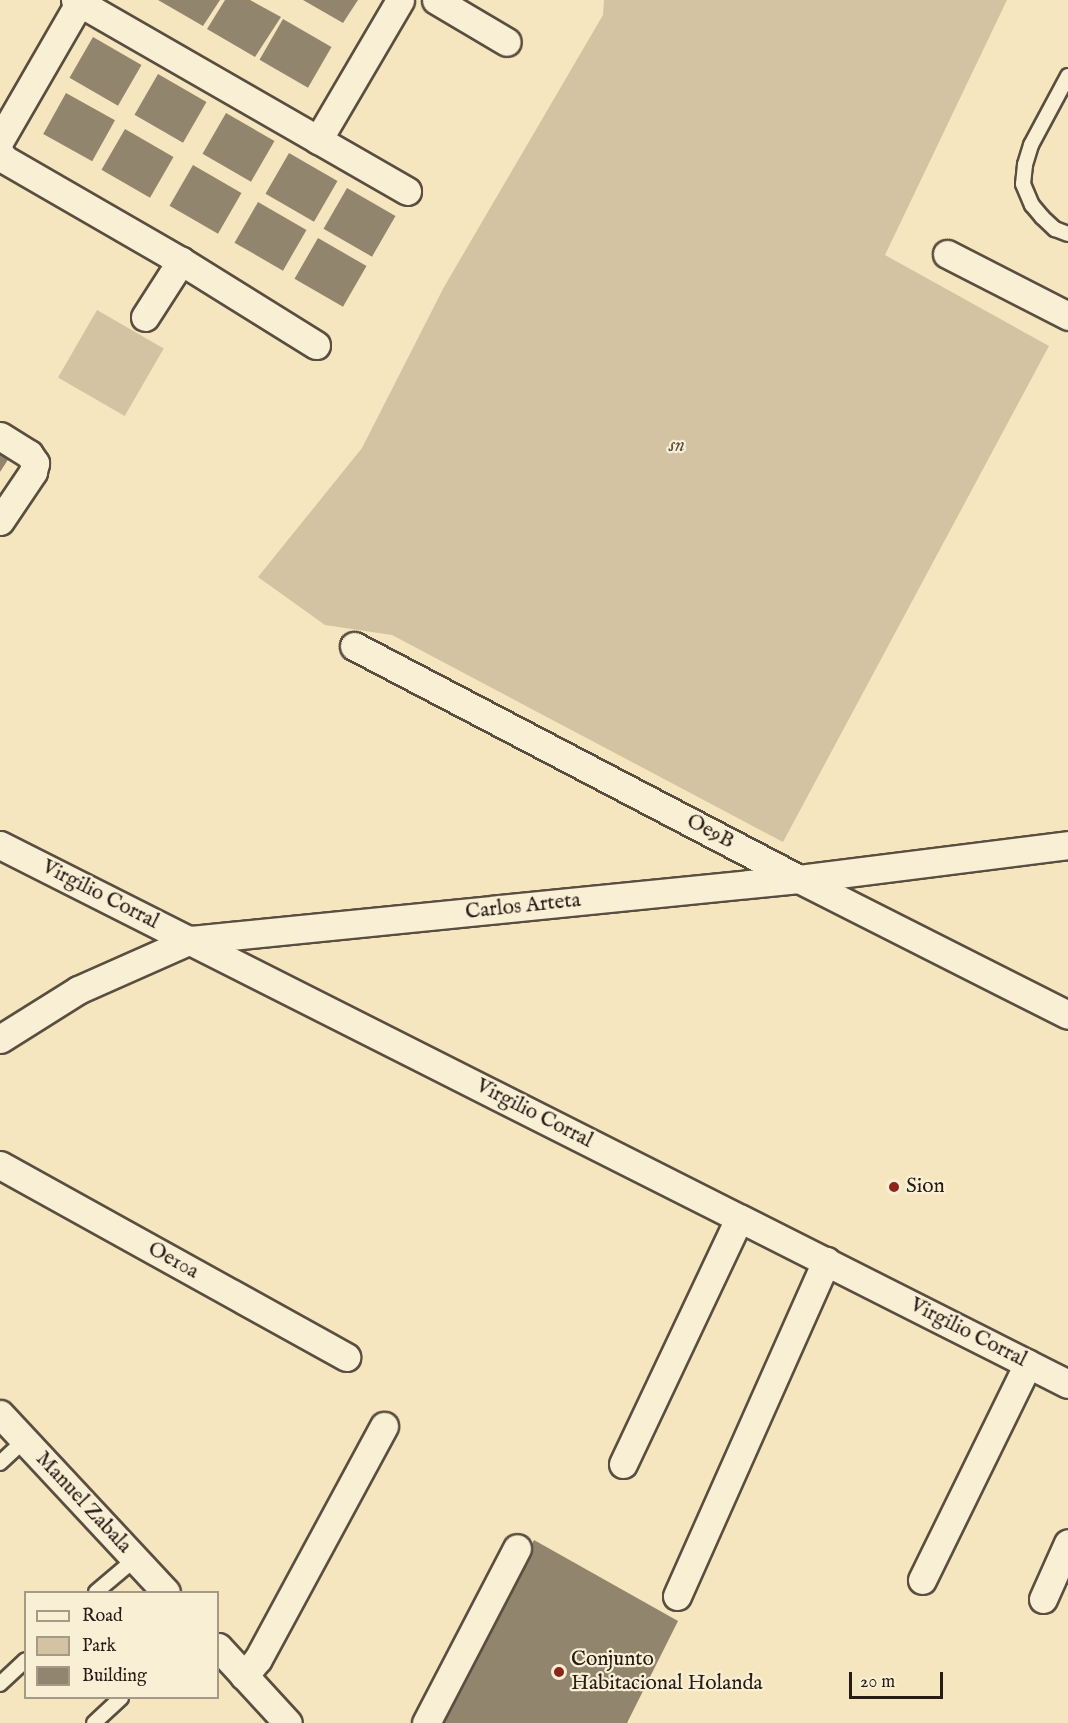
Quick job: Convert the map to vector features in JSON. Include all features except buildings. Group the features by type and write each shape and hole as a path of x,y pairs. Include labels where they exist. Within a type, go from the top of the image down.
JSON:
{"street":[{"path":"318,140 400,0"},
{"path":"436,0 507,42"},
{"path":"0,140 77,1 407,191"},
{"path":"0,153 4,159 181,261 316,345"},
{"path":"947,254 1068,316"},
{"path":"145,317 181,261"},
{"path":"0,436 29,454 35,463 33,472 0,521"},
{"name":"Oe9B","path":"354,646 799,879 1068,1015"},
{"name":"Virgilio Corral","path":"0,844 1068,1384"},
{"name":"Carlos Arteta","path":"0,1039 78,990 191,940 799,879 1068,845"},
{"name":"Oe10a","path":"0,1165 346,1357"},
{"path":"623,1464 739,1219"},
{"path":"677,1596 826,1261"},
{"path":"922,1580 1028,1364"},
{"name":"Manuel Zabala","path":"0,1414 164,1591"},
{"path":"244,1676 258,1659 384,1426"},
{"path":"1042,1599 1068,1543"},
{"path":"426,1723 517,1548"},
{"path":"219,1648 288,1723"}],"lane":[{"path":"1068,76 1031,145 1025,165 1023,184 1032,205 1042,218 1055,229 1068,234"},
{"path":"0,1463 25,1440"},
{"path":"98,1591 135,1559"},
{"path":"0,1684 24,1662"},
{"path":"94,1723 120,1699"}],"green space":[{"name":"sn","path":"604,0 1007,0 885,255 1049,346 783,842 392,635 325,625 258,577 362,448 444,287 603,15"},
{"path":"97,310 164,348 125,416 58,378"}],"place":[{"name":"Sion","path":"894,1187"},
{"name":"Conjunto Habitacional Holanda","path":"559,1672"}]}
